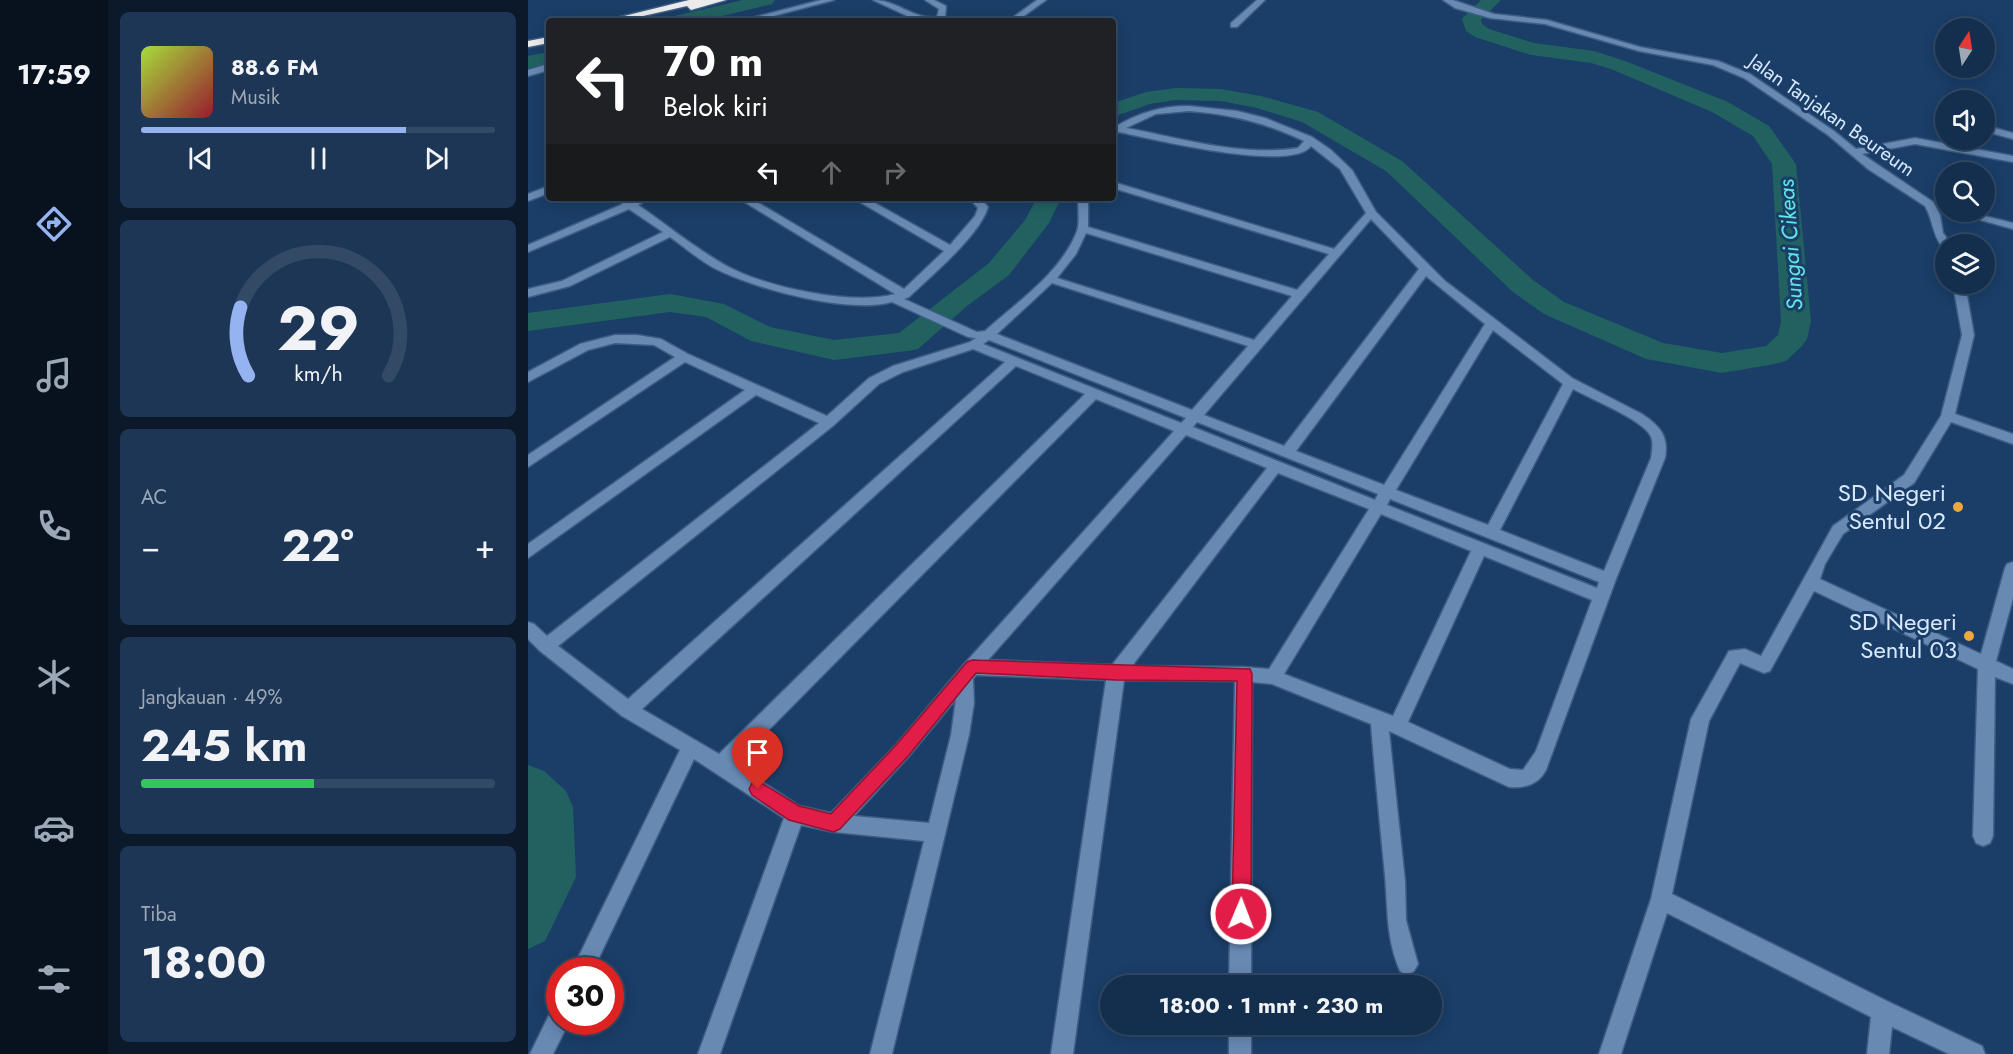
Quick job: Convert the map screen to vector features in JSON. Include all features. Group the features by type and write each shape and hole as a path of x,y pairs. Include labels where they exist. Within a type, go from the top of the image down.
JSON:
{"highway":[{"path":"622,18 701,0"},
{"path":"643,18 721,0"},
{"path":"528,39 546,36"},
{"path":"528,44 546,40"}],"street":[{"path":"766,18 830,0"},
{"path":"877,0 917,18"},
{"path":"929,0 943,8 944,18"},
{"path":"1016,18 1042,0"},
{"path":"1234,25 1261,0"},
{"name":"Jalan Tanjakan Beureum","path":"1447,0 1458,6 1493,16 1547,22 1561,28 1640,49 1728,68 1747,76 1831,133 1872,167 1929,204 1935,215 1939,234"},
{"path":"528,73 546,68"},
{"path":"968,672 1244,674 1273,677 1388,723 1509,778 1519,780 1530,777 1535,772 1545,751 1608,579 1658,458 1659,440 1655,430 1640,419 1570,383 1425,269 1394,234 1371,213 1343,167 1310,141 1274,124 1208,110 1165,110 1146,114 1116,129"},
{"path":"1116,130 1266,154 1297,152 1306,148 1310,141"},
{"path":"1995,131 2013,136"},
{"path":"1854,152 1915,141 2013,159"},
{"path":"1116,186 1336,253"},
{"path":"528,198 546,190"},
{"path":"528,249 626,201 722,268 767,285 838,302 902,300 980,217 983,207 977,201"},
{"path":"748,201 902,300 1014,361 1184,429 1387,492 1608,579"},
{"path":"863,201 951,250"},
{"path":"546,646 829,422 874,381 886,374 988,335 1050,279 1070,254 1083,229 1083,201"},
{"path":"1929,204 1935,205"},
{"path":"834,823 903,750 968,672 1184,429 1371,213"},
{"path":"1995,222 2013,226"},
{"path":"1083,229 1300,295"},
{"path":"528,293 566,284 671,232"},
{"path":"1062,1054 1116,673 1425,269"},
{"path":"1050,279 1257,345"},
{"path":"1610,1054 1662,899 1700,719 1735,656 1745,656 1764,666 1838,530 1909,479 1948,416 1968,335 1961,294"},
{"path":"1273,677 1492,322"},
{"path":"988,335 1195,416 1378,507 1602,597"},
{"path":"528,378 584,346 615,339 657,342 684,357 829,422"},
{"path":"528,462 684,357"},
{"path":"628,710 1014,361"},
{"path":"1491,533 1570,383"},
{"path":"528,552 755,389"},
{"path":"721,765 1094,393"},
{"path":"1948,416 2013,439"},
{"path":"1407,964 1396,920 1388,723 1481,547"},
{"path":"1983,836 1987,665 2013,568"},
{"path":"1811,582 2013,676"},
{"path":"528,629 546,646 628,710 721,765 795,814 834,823 936,833"},
{"path":"881,1054 960,735 968,672"},
{"path":"1240,975 1244,674"},
{"path":"588,957 690,748"},
{"path":"709,1054 795,814"},
{"path":"1662,899 1882,1011 1974,1054"},
{"path":"1878,1054 1882,1011"},
{"path":"542,1054 551,1035"},
{"path":"1240,1035 1240,1054"}],"waterway":[{"path":"690,18 766,0"},
{"name":"Sungai Cikeas","path":"1116,109 1146,98 1176,94 1221,95 1261,102 1310,117 1394,166 1523,286 1554,308 1657,352 1722,363 1775,354 1792,339 1796,321 1784,164 1761,131 1720,107 1618,65 1594,57 1531,49 1482,33 1473,27 1471,19 1492,0"},
{"path":"528,62 546,59"},
{"name":"Sungai Cikeas","path":"528,322 670,303 714,310 761,334 834,350 907,342 957,300 999,269 1036,223 1047,201"},
{"name":"Sungai Cikeas","path":"528,786 550,807 552,877 528,924"}],"place":[{"name":"SD Negeri Sentul 02","path":"1958,507"},
{"name":"SD Negeri Sentul 03","path":"1969,636"}],"route":[{"path":"758,789 795,814 834,823 903,750 972,667 1116,673 1244,674 1241,914"}]}
